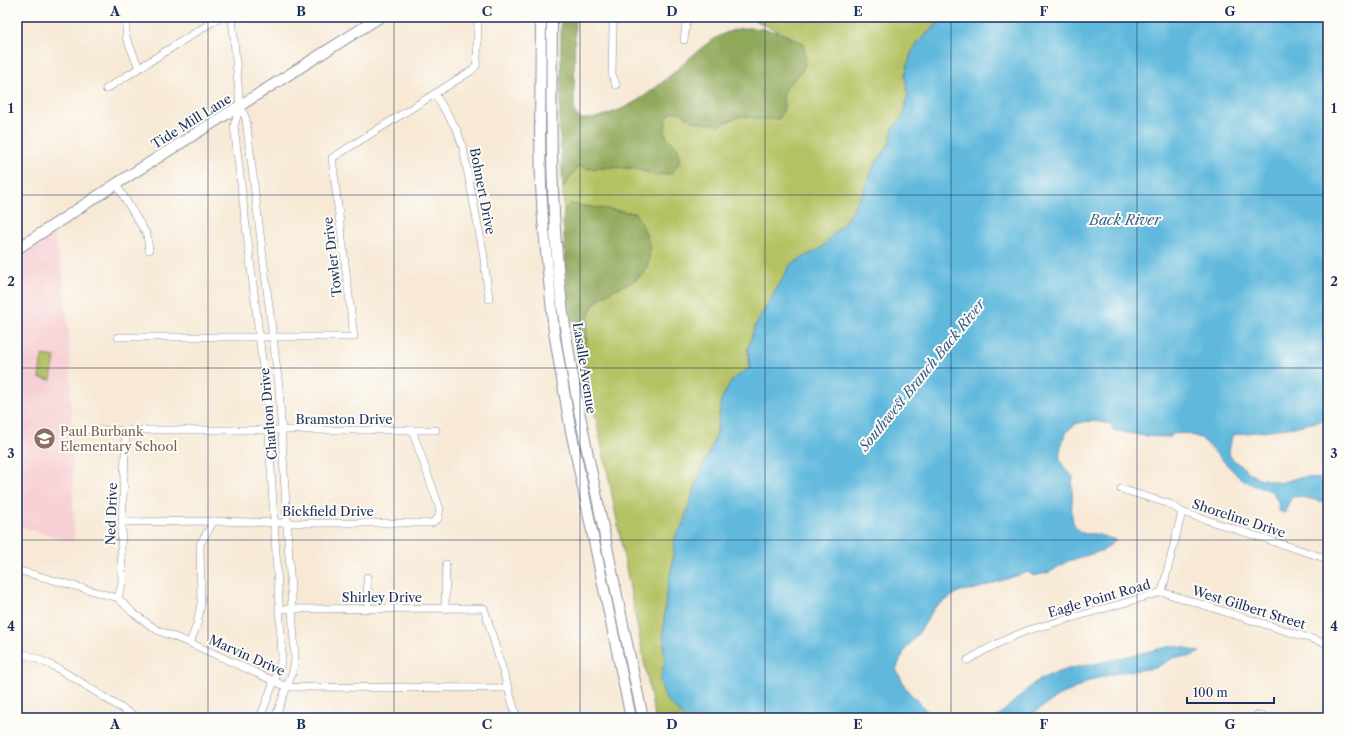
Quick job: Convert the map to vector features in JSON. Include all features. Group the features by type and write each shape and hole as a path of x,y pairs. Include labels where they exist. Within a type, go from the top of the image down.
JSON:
{"main road":[{"name":"Tide Mill Lane","path":"17,249 116,184 380,17"},
{"name":"Lasalle Avenue","path":"541,17 541,184 554,332 570,426 631,718"},
{"name":"Lasalle Avenue","path":"552,17 552,184 560,287 565,328 581,423 643,718"}],"street":[{"path":"106,89 220,17"},
{"name":"Charlton Drive","path":"232,17 240,106 246,119 279,387 288,523 295,661 275,718"},
{"name":"Towler Drive","path":"118,337 354,337 332,158 471,71 476,66 478,17"},
{"path":"616,17 613,25 612,74 616,85"},
{"path":"684,40 687,17"},
{"path":"126,21 126,37 139,68"},
{"name":"Bohnert Drive","path":"435,94 457,130 463,148 483,251 489,299"},
{"name":"Charlton Drive","path":"240,106 234,126 265,383 282,658 260,718"},
{"path":"116,184 147,235 149,250"},
{"name":"Bramston Drive","path":"84,430 436,430"},
{"name":"Ned Drive","path":"118,598 122,583 123,568 121,547 126,430"},
{"name":"Bickfield Drive","path":"123,522 214,521 427,524 435,522 438,519 440,512 439,503 412,430"},
{"name":"Shoreline Drive","path":"1121,489 1170,504 1182,512 1328,559"},
{"name":"Eagle Point Road","path":"968,660 986,649 1029,630 1162,592 1182,512"},
{"path":"190,643 197,624 201,604 200,544 214,521"},
{"path":"444,609 446,564"},
{"name":"Marvin Drive","path":"17,570 118,598 133,613 157,630 287,686 301,688 508,688"},
{"path":"367,577 368,608"},
{"name":"West Gilbert Street","path":"1162,592 1328,644"},
{"name":"Shirley Drive","path":"279,609 484,608 508,688"},
{"path":"17,652 65,673 139,718"},
{"path":"508,688 517,718"},
{"path":"1257,715 1268,718"}],"shaded area":[{"name":"Paul Burbank Elementary School","path":"52,233 62,267 70,351 74,542 17,526 17,254"}],"green space":[{"path":"564,17 575,17 574,112 581,119 590,119 601,116 621,109 642,98 705,45 716,38 738,29 764,29 803,43 806,60 801,73 788,84 783,95 784,108 779,119 760,119 741,116 719,125 693,121 679,112 673,112 668,116 665,127 666,137 678,148 680,162 671,174 655,175 638,169 614,167 587,169 579,165 563,188 559,123 561,89 561,23"},
{"path":"748,17 936,17 938,24 920,40 905,75 908,95 903,116 893,128 890,143 874,166 863,192 845,222 820,249 791,264 748,349 750,368 733,379 721,400 717,432 701,470 682,526 675,537 672,567 666,595 663,632 665,661 660,681 685,718 655,718 609,479 582,357 586,353 588,323 592,308 608,293 636,280 643,273 648,265 649,247 644,229 635,213 570,204 564,211 563,188 579,165 592,169 614,167 629,168 655,175 678,148 666,137 665,127 668,115 673,112 679,112 693,121 719,125 741,116 760,119 784,108 786,88 801,73 803,43"},
{"path":"570,204 635,213 647,236 649,250 648,264 640,276 600,298 591,308 587,324 586,353 582,357 577,352 567,286 563,221 564,211"},
{"path":"42,355 55,357 51,380 39,378"}],"water":[{"name":"Back River","path":"936,17 1328,17 1328,419 1294,427 1232,435 1229,452 1230,457 1255,477 1280,483 1307,477 1320,478 1327,481 1328,501 1292,497 1285,513 1279,511 1278,502 1272,491 1253,485 1240,478 1201,438 1185,433 1171,434 1171,437 1144,436 1113,430 1111,424 1089,421 1076,424 1066,433 1060,454 1062,464 1073,477 1073,521 1077,529 1081,532 1116,540 1104,550 1068,561 1050,572 1034,576 1028,572 976,589 960,591 935,607 920,631 905,650 896,669 906,689 933,718 685,718 666,700 660,681 665,661 663,632 666,595 672,567 675,537 682,526 701,470 717,432 721,400 733,379 750,368 748,349 755,326 791,264 820,249 845,222 863,192 874,166 890,143 893,128 903,116 908,95 905,75 911,53 920,40 938,24"},
{"path":"1172,646 1200,652 1189,657 1175,657 1155,668 1121,672 1091,680 1060,695 1037,711 1023,718 996,718 1034,683 1050,675 1071,668"}],"place":[{"name":"Paul Burbank Elementary School","path":"44,438"}],"water label":[{"name":"Southwest Branch Back River","path":"922,375"}]}
